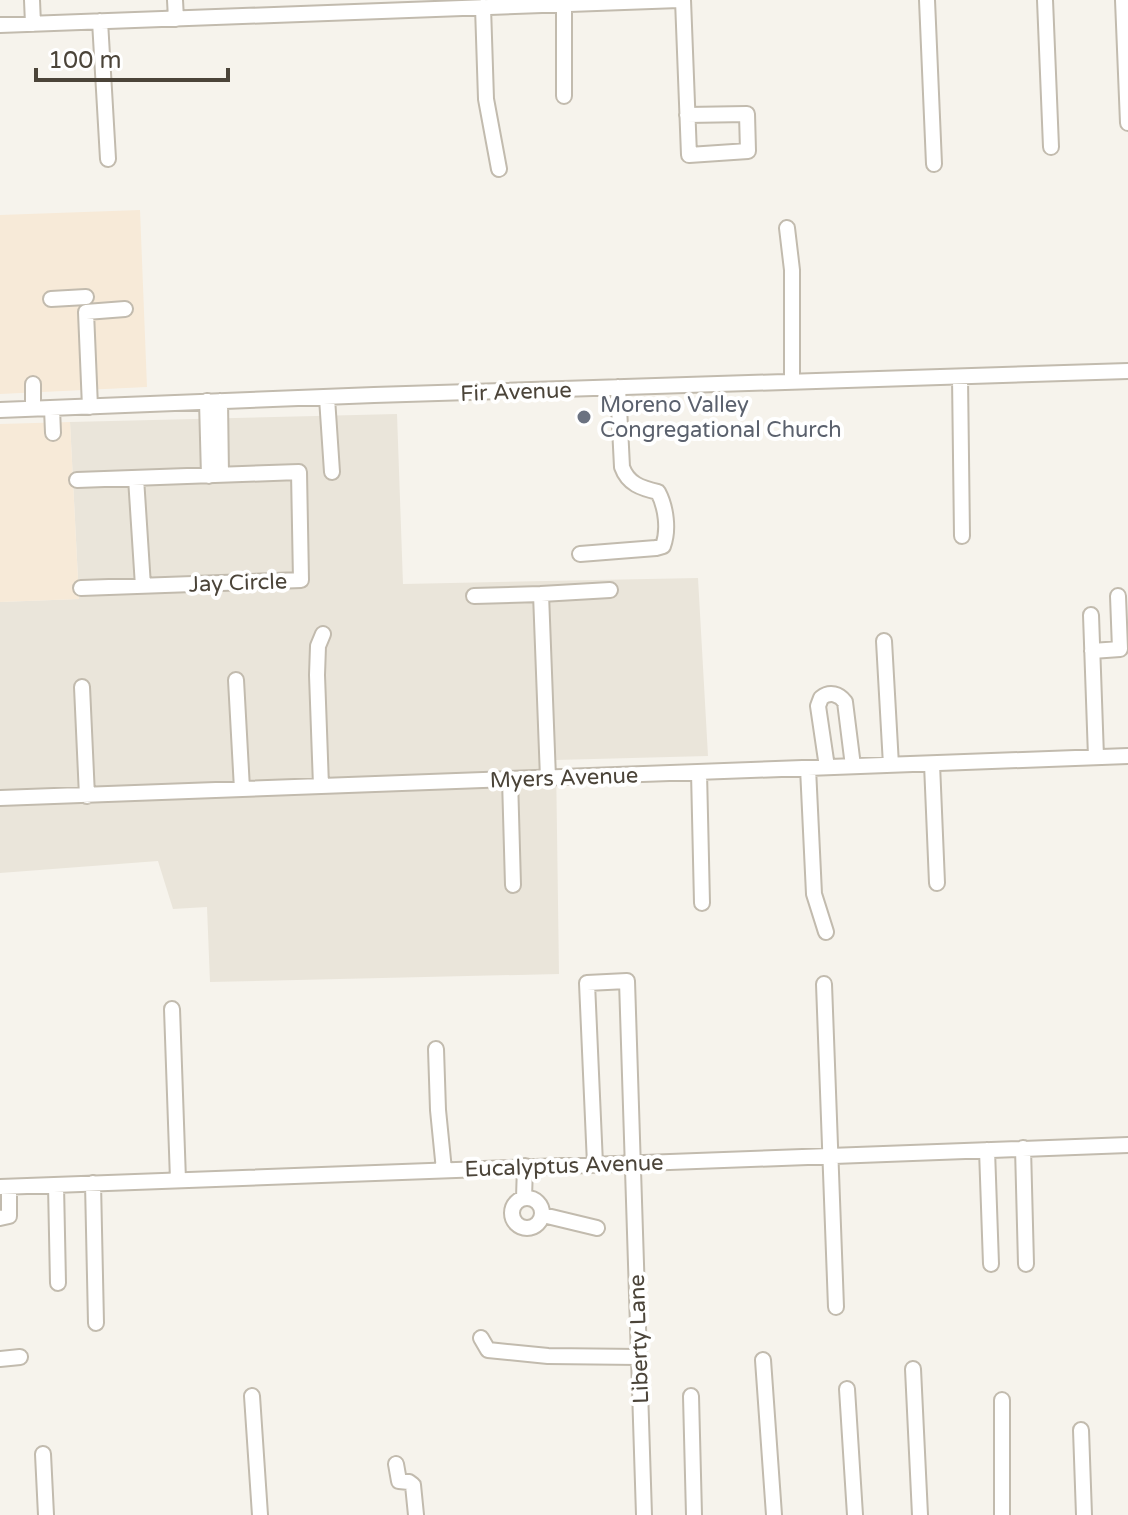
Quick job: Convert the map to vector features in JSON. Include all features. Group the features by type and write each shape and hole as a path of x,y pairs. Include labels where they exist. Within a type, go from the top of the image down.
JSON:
{"street":[{"path":"32,0 33,24"},
{"path":"175,0 176,19"},
{"path":"0,25 446,4 483,7 528,3 681,0 689,155 748,151 747,114 687,115"},
{"path":"927,0 934,164"},
{"path":"1045,0 1051,147"},
{"path":"1123,0 1128,123"},
{"path":"564,4 564,96"},
{"path":"483,7 486,99 499,169"},
{"path":"100,21 108,159"},
{"path":"787,228 792,270 792,382"},
{"path":"51,299 86,297"},
{"path":"90,407 86,312 125,309"},
{"name":"Fir Avenue","path":"0,410 1128,371"},
{"path":"960,377 962,536"},
{"path":"33,384 33,409"},
{"path":"580,554 656,548 665,542 665,514 658,492 640,488 626,477 622,467 618,387"},
{"path":"327,398 332,472"},
{"path":"214,401 215,476"},
{"path":"52,408 53,433"},
{"name":"Jay Circle","path":"77,480 299,472 301,580 81,588"},
{"path":"136,478 143,586"},
{"path":"474,596 610,590"},
{"path":"541,594 548,778"},
{"path":"1092,651 1120,649 1118,596"},
{"path":"1091,615 1096,757"},
{"path":"321,786 317,675 318,646 323,634"},
{"path":"884,641 891,765"},
{"path":"236,680 242,789"},
{"path":"82,687 87,796"},
{"path":"827,767 818,706 821,698 830,694 837,694 845,702 853,766"},
{"name":"Myers Avenue","path":"0,798 1128,756"},
{"path":"932,764 937,883"},
{"path":"808,768 814,894 826,932"},
{"path":"699,772 702,903"},
{"path":"510,779 513,885"},
{"name":"Liberty Lane","path":"595,1164 587,983 627,981 644,1515"},
{"path":"824,984 836,1307"},
{"path":"172,1009 178,1180"},
{"path":"436,1049 444,1170"},
{"name":"Eucalyptus Avenue","path":"5,1187 1128,1145"},
{"path":"1023,1148 1026,1264"},
{"path":"987,1150 991,1264"},
{"path":"525,1166 524,1198 513,1208 515,1223 523,1228 534,1227 543,1215"},
{"path":"93,1183 96,1323"},
{"path":"56,1185 58,1283"},
{"path":"0,1218 9,1216 5,1187"},
{"path":"524,1198 538,1202 543,1215"},
{"path":"543,1215 597,1228"},
{"path":"481,1338 488,1350 548,1356 639,1357"},
{"path":"0,1359 20,1357"},
{"path":"763,1360 774,1515"},
{"path":"913,1369 920,1515"},
{"path":"847,1389 855,1515"},
{"path":"252,1396 260,1515"},
{"path":"691,1396 694,1515"},
{"path":"1002,1400 1002,1515"},
{"path":"1081,1430 1084,1515"},
{"path":"43,1454 46,1515"},
{"path":"396,1464 399,1481 413,1485 416,1515"}],"shaded area":[{"path":"140,210 147,387 0,394 0,215"},
{"path":"397,414 403,584 698,578 708,756 556,760 559,974 210,982 207,907 173,909 158,861 0,873 0,602 79,599 70,422"},
{"path":"70,422 79,599 0,602 0,424"}],"place":[{"name":"Moreno Valley Congregational Church","path":"584,417"}]}
